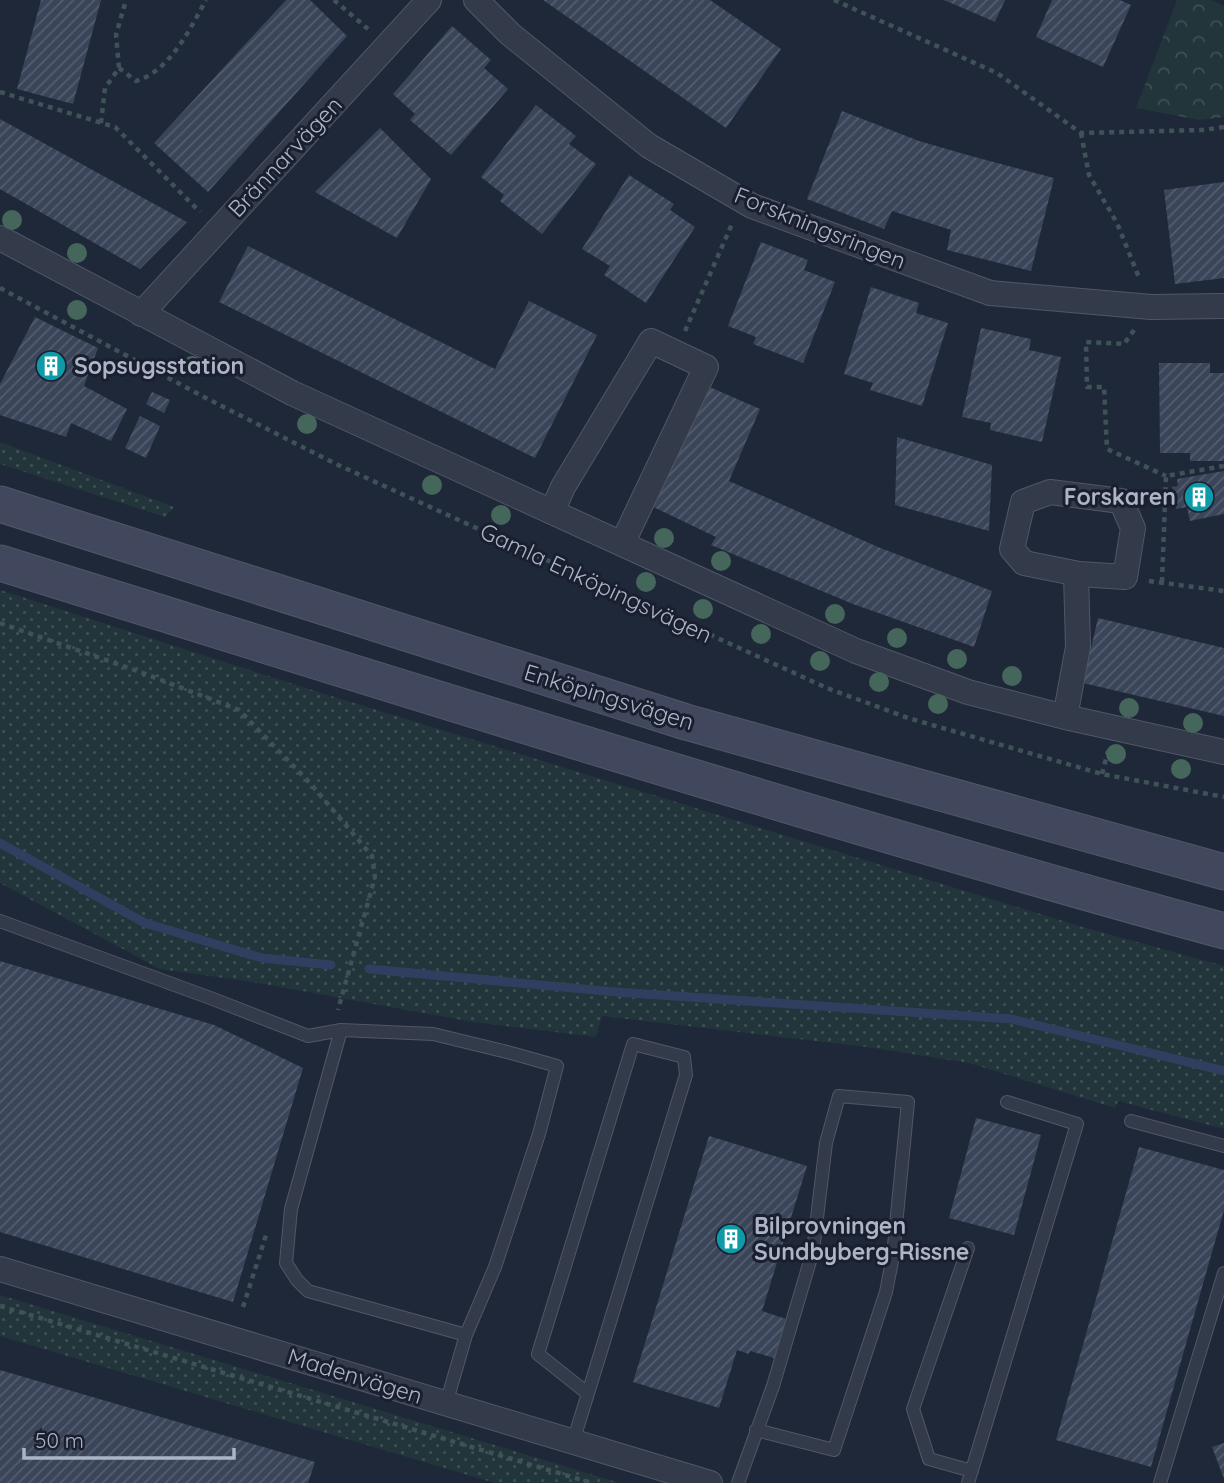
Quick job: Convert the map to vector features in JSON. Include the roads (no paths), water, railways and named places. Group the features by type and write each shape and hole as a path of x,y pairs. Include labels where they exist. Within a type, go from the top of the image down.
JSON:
{"main road":[{"name":"Enköpingsvägen","path":"0,505 686,722 1224,872"},
{"path":"0,563 646,764 1057,885 1224,931"}],"street":[{"name":"Brännarvägen","path":"141,314 429,0"},
{"name":"Forskningsringen","path":"476,0 510,33 649,146 752,206 990,293 1151,307 1224,306"},
{"name":"Gamla Enköpingsvägen","path":"0,238 292,393 856,651 968,692 1065,718 1224,751"},
{"name":"Gamla Enköpingsvägen","path":"552,512 563,487 651,341 706,367 622,544"},
{"path":"1050,492 1121,502 1133,528 1125,577 1076,574 1024,563 1012,549 1023,502 1050,492"},
{"path":"1065,718 1078,647 1076,574"},
{"name":"Madenvägen","path":"0,1269 710,1483"}],"lane":[{"path":"0,921 308,1036 336,1031 433,1034 557,1066 495,1267 466,1335 446,1404"},
{"path":"336,1031 291,1209 286,1263 308,1291 466,1335"},
{"path":"573,1442 686,1075 684,1057 634,1044 538,1354 587,1394"},
{"path":"738,1483 756,1430 773,1385 813,1251 826,1143 839,1096 908,1102 893,1256 886,1292 834,1450 756,1430"},
{"path":"968,1248 913,1409 929,1459 970,1477 1077,1124 1007,1102"},
{"path":"1131,1121 1224,1146"},
{"path":"1160,1483 1224,1273"}],"waterway":[{"path":"0,843 145,923 262,958 331,965"},
{"path":"369,969 616,992 1011,1019 1224,1071"}],"place":[{"name":"Sopsugsstation","path":"51,366"},
{"name":"Forskaren","path":"1199,497"},
{"name":"Bilprovningen Sundbyberg-Rissne","path":"731,1239"}]}
